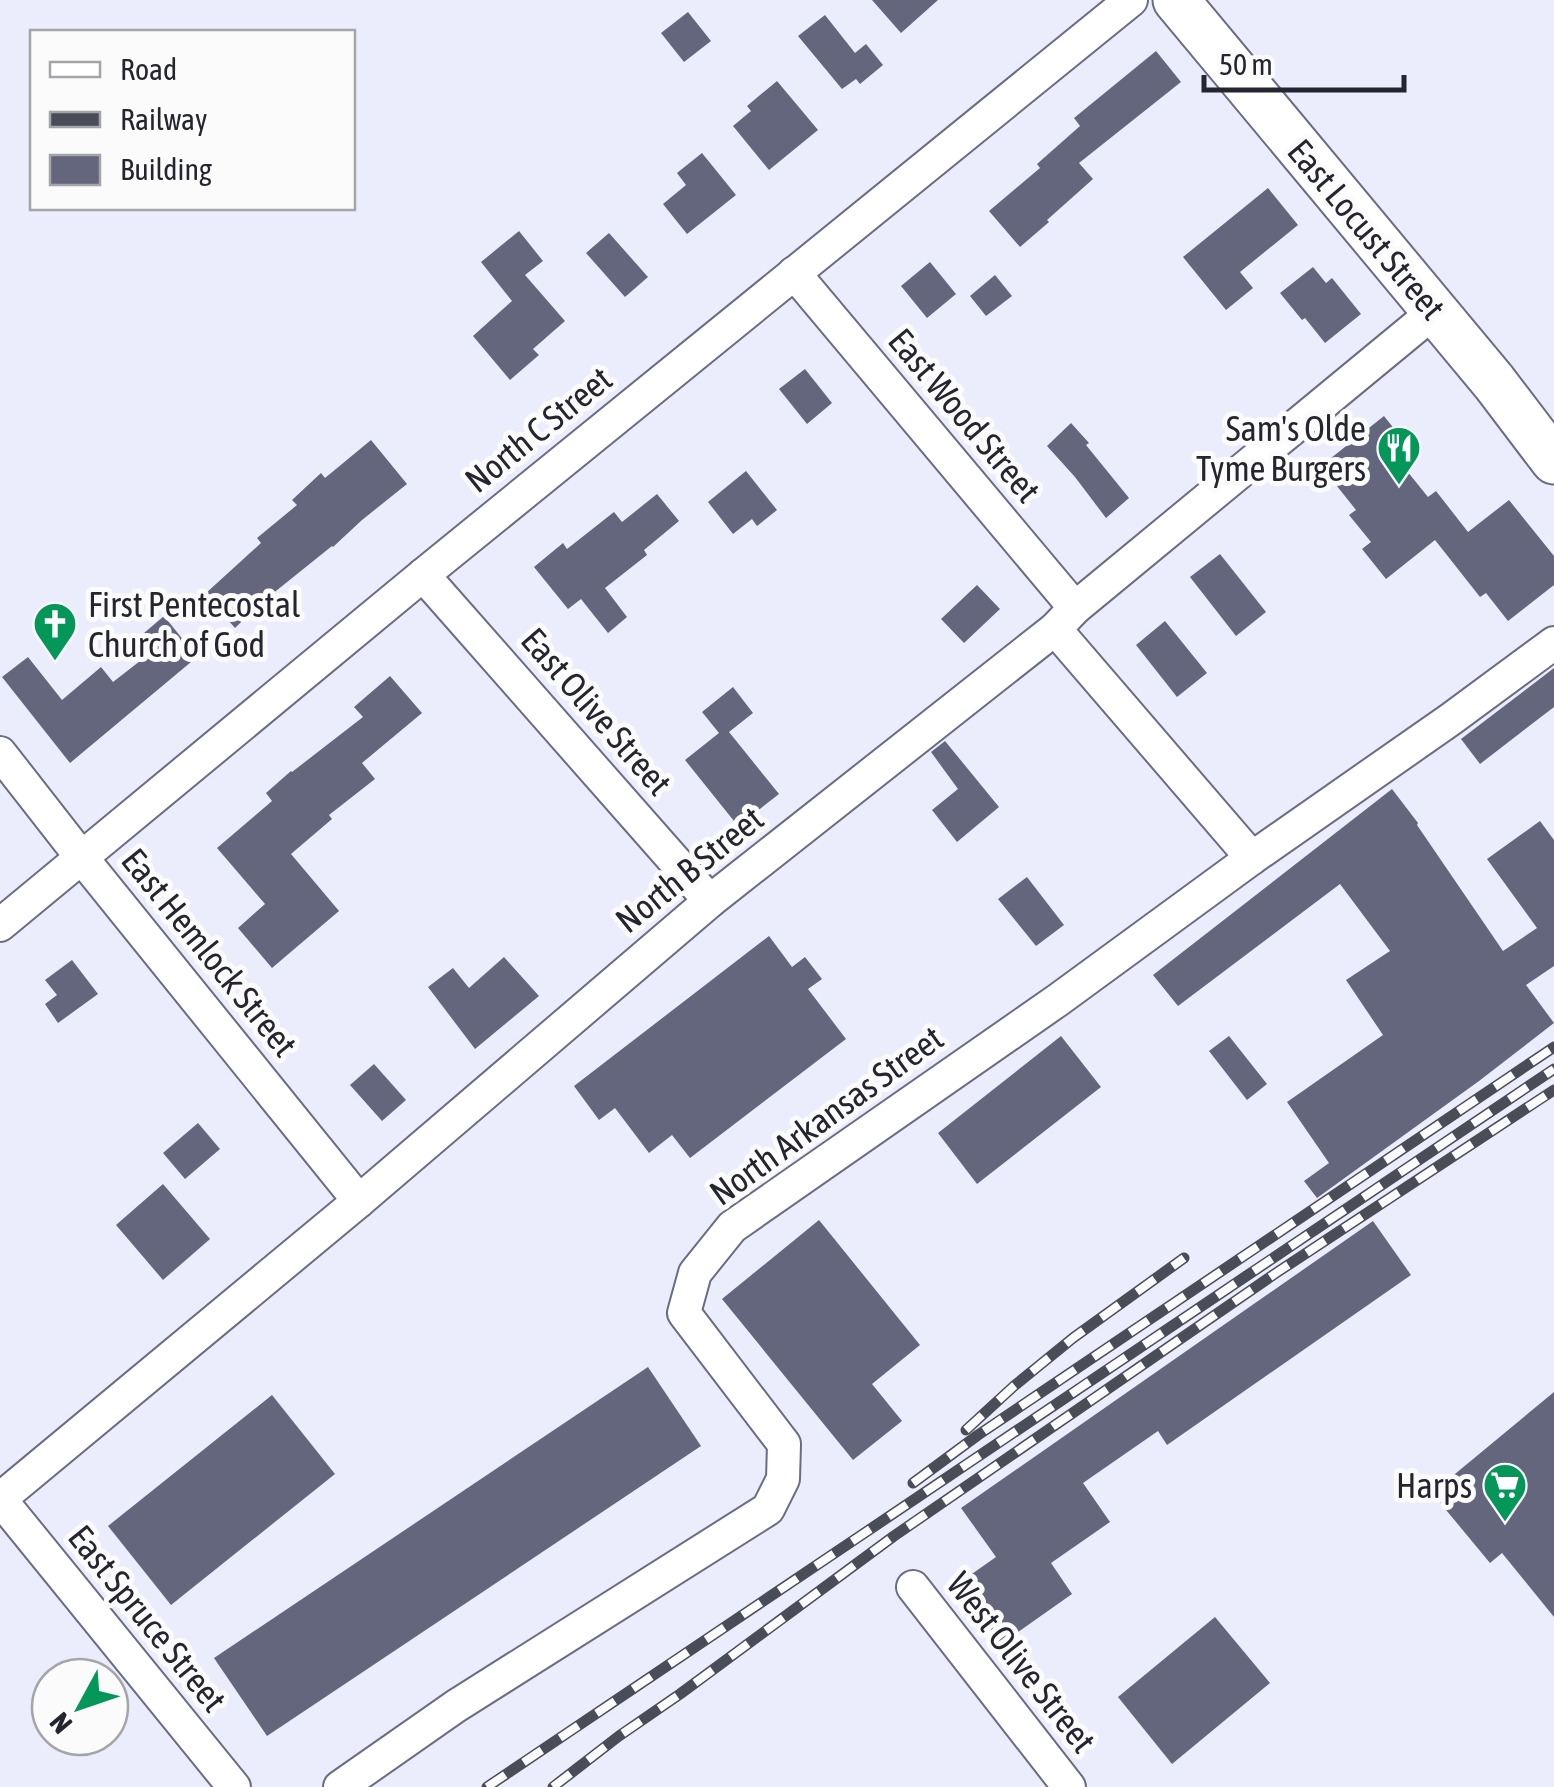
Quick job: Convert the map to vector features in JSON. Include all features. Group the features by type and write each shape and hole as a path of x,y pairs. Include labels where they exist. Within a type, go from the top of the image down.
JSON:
{"main road":[{"name":"East Locust Street","path":"1176,0 1494,382 1554,461"}],"street":[{"name":"North C Street","path":"0,926 423,574 1131,0"},
{"name":"East Wood Street","path":"794,273 1252,858"},
{"name":"North B Street","path":"0,1499 360,1200 710,901 1065,618 1435,311"},
{"name":"East Olive Street","path":"423,574 710,901"},
{"name":"North Arkansas Street","path":"340,1787 456,1706 768,1509 783,1479 784,1444 684,1313 695,1273 732,1227 1058,1000 1554,643"},
{"name":"East Hemlock Street","path":"0,753 360,1200"},
{"name":"East Spruce Street","path":"0,1499 234,1787"},
{"name":"West Olive Street","path":"913,1587 1069,1787"}],"building":[{"path":"872,0 938,0 901,33"},
{"path":"688,12 711,41 684,62 661,33"},
{"path":"825,15 855,53 866,44 883,65 860,84 856,79 842,89 798,36"},
{"path":"1156,51 1181,82 1079,163 1093,179 1020,247 989,211 1040,168 1037,164 1080,126 1074,118"},
{"path":"777,81 818,130 769,170 733,126 751,111 747,106"},
{"path":"702,153 736,195 687,234 663,204 686,185 677,173"},
{"path":"1268,188 1298,225 1240,272 1253,288 1226,310 1183,257"},
{"path":"519,231 543,261 525,275 565,321 533,349 539,355 510,380 473,336 512,301 481,262"},
{"path":"609,233 648,277 625,297 586,253"},
{"path":"930,262 956,294 927,318 901,286"},
{"path":"1313,267 1326,283 1332,278 1361,314 1325,343 1280,293"},
{"path":"995,275 1012,296 986,316 970,296"},
{"path":"805,369 832,403 807,424 779,389"},
{"path":"1384,416 1415,455 1403,466 1428,497 1436,491 1468,532 1509,500 1554,556 1554,585 1508,621 1486,593 1480,597 1435,540 1386,579 1362,549 1371,542 1349,515 1356,510 1321,466"},
{"path":"1071,423 1129,498 1106,518 1047,446"},
{"path":"371,440 407,484 235,628 205,594 261,543 257,538 297,505 292,500 321,473 325,478"},
{"path":"746,471 777,510 757,526 752,519 733,534 708,502"},
{"path":"657,494 679,521 644,550 647,555 605,588 627,617 608,633 581,599 568,609 534,567 563,543 567,549 614,512 622,522"},
{"path":"1220,554 1266,612 1236,636 1190,577"},
{"path":"977,585 1000,609 964,643 941,619"},
{"path":"164,616 197,657 70,763 2,677 28,657 62,700 101,667 113,682 149,654 137,639"},
{"path":"1165,621 1207,673 1177,697 1136,645"},
{"path":"1554,668 1554,707 1480,764 1461,739"},
{"path":"390,676 422,713 362,763 375,779 329,815 332,819 291,854 339,911 272,968 238,928 265,904 217,848 272,801 266,793 363,717 354,707"},
{"path":"733,687 753,713 729,732 779,794 738,826 685,760 719,733 702,712"},
{"path":"945,741 999,807 957,842 932,810 958,789 931,752"},
{"path":"1392,789 1503,951 1537,928 1487,859 1540,821 1554,840 1554,966 1526,985 1554,1023 1317,1198 1304,1181 1329,1163 1287,1102 1383,1035 1346,980 1390,951 1340,884 1178,1006 1153,975"},
{"path":"1027,877 1064,925 1036,946 998,899"},
{"path":"769,936 792,967 805,957 822,979 808,989 846,1039 690,1158 672,1135 649,1153 615,1108 599,1120 574,1086"},
{"path":"504,957 539,996 475,1049 428,987 453,968 469,988"},
{"path":"72,960 98,994 58,1023 45,1004 57,995 45,980"},
{"path":"1061,1036 1101,1087 977,1184 938,1133"},
{"path":"1229,1036 1267,1084 1247,1100 1209,1051"},
{"path":"374,1064 406,1100 382,1121 350,1085"},
{"path":"198,1123 220,1149 185,1179 163,1153"},
{"path":"163,1184 210,1239 163,1280 116,1225"},
{"path":"819,1220 920,1345 872,1384 902,1421 853,1460 722,1299"},
{"path":"1373,1221 1411,1275 1167,1445 1158,1431 1083,1483 1110,1522 1051,1563 1072,1594 1001,1644 959,1583 996,1557 961,1508"},
{"path":"648,1367 701,1446 267,1736 214,1658"},
{"name":"Harps","path":"1554,1392 1554,1617 1502,1553 1490,1563 1432,1493"},
{"path":"272,1395 335,1474 171,1605 108,1526"},
{"path":"1215,1617 1270,1683 1172,1764 1118,1697"}],"railway":[{"path":"913,1483 978,1435 1554,1047"},
{"path":"487,1787 1554,1069"},
{"path":"553,1787 894,1536 1276,1273 1554,1090"},
{"path":"966,1430 1073,1338 1184,1258"}],"place":[{"name":"Sam's Olde Tyme Burgers","path":"1399,486"},
{"name":"First Pentecostal Church of God","path":"55,662"},
{"name":"Harps","path":"1505,1523"}]}
